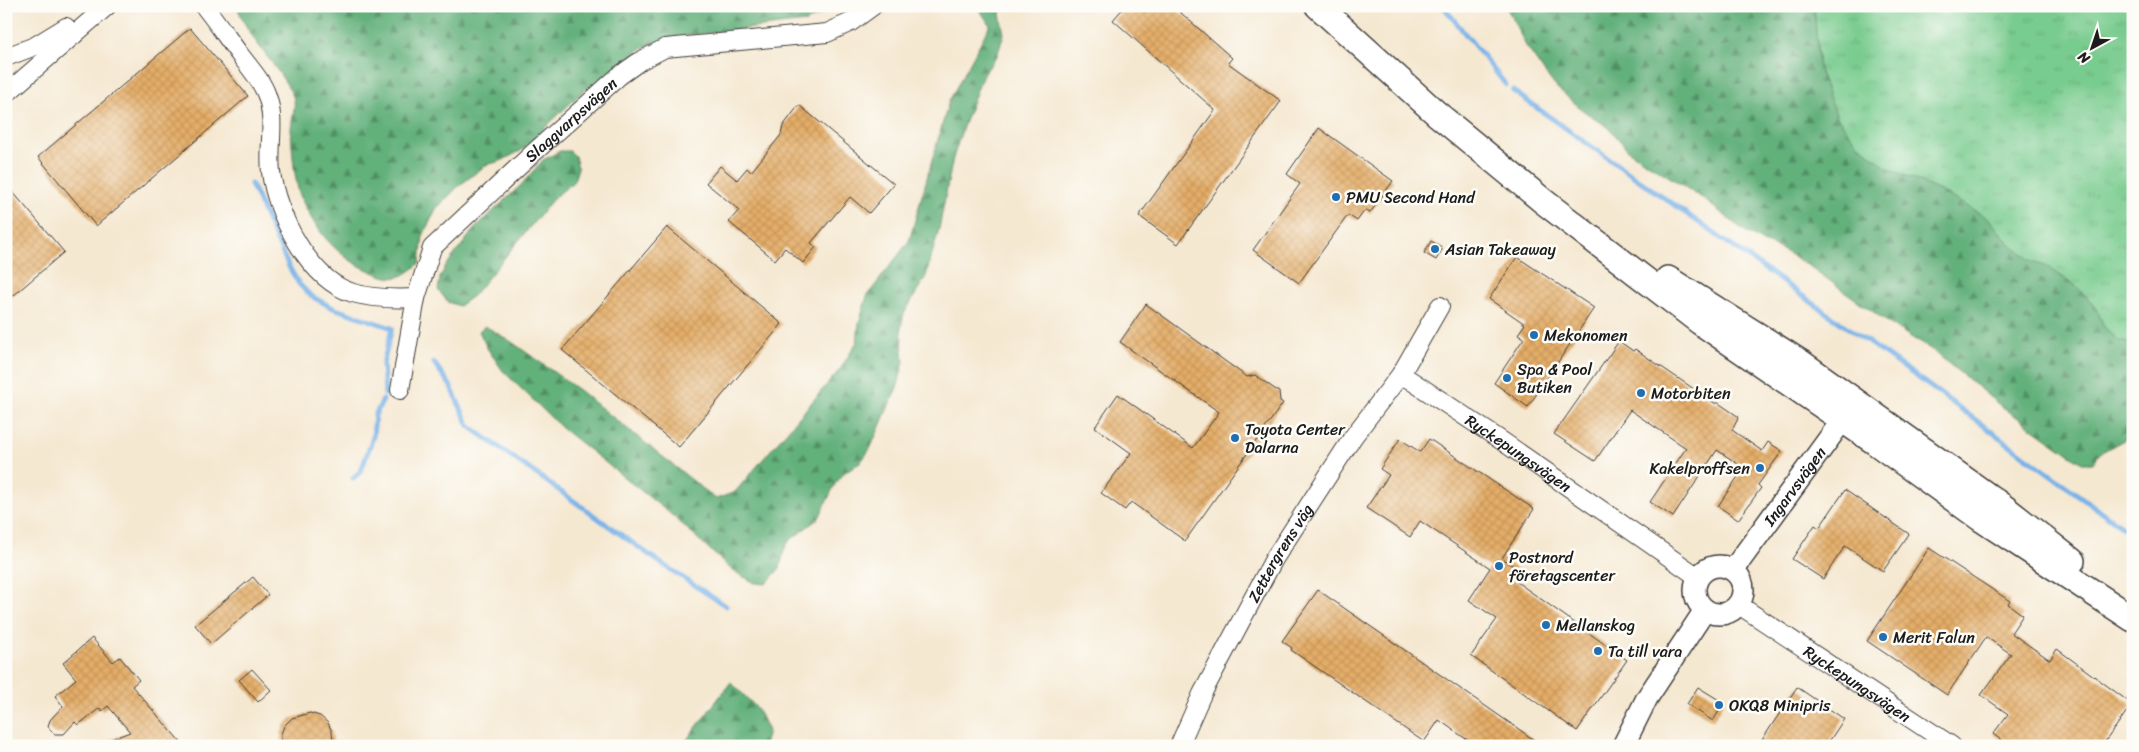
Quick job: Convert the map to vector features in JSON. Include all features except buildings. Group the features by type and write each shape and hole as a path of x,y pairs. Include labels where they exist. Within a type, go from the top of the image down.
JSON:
{"main road":[{"path":"1318,6 1436,113 1543,201 1700,322 1849,411 2006,509 2133,610"},
{"path":"1849,411 1980,518 2133,619"}],"street":[{"path":"6,94 107,6"},
{"path":"204,6 254,73 268,96 272,129 271,171 277,200 285,220 311,260 323,276 351,292 389,300 416,298"},
{"name":"Slaggvarpsvägen","path":"400,390 416,298 432,248 619,76 640,61 665,48 827,33 852,22 872,6"},
{"path":"6,57 35,46 66,27 74,34"},
{"path":"1401,374 1440,306"},
{"name":"Ryckepungsvägen","path":"1401,374 1502,441 1698,577"},
{"name":"Zettergrens väg","path":"1178,746 1202,694 1278,552 1353,436 1401,374"},
{"name":"Ingarvsvägen","path":"1733,570 1849,411"},
{"path":"1718,566 1733,570 1742,584 1743,594 1738,605 1733,610 1719,614 1705,610 1697,601 1695,595 1698,577 1704,571 1718,566"},
{"name":"Ryckepungsvägen","path":"1738,605 1952,746"},
{"path":"1623,746 1647,698 1705,610"}],"green space":[{"path":"237,6 727,6 745,10 766,6 836,6 806,22 665,38 642,48 583,91 522,150 501,161 486,165 459,186 436,209 423,236 420,263 406,274 394,278 375,273 345,256 327,240 312,220 301,198 295,174 291,130 294,108 293,96 287,84 248,30"},
{"path":"977,6 1002,6 1000,14 1004,34 997,56 983,75 953,158 939,229 926,276 904,314 901,328 904,362 898,385 870,449 860,463 846,471 835,484 819,518 789,541 784,550 780,568 766,584 755,583 733,571 673,516 563,429 503,371 487,348 479,331 485,326 512,342 580,391 716,499 735,492 841,368 857,342 859,323 867,296 909,241 949,101 990,25"},
{"path":"1506,6 1814,6 1819,70 1837,117 1858,144 1886,167 1940,191 1989,219 2009,243 2021,253 2033,262 2048,267 2077,287 2098,312 2104,327 2119,341 2133,344 2133,435 2100,453 2093,463 2082,463 1997,403 1932,350 1893,326 1812,268 1781,249 1763,242 1742,229 1702,198 1629,151 1608,127 1585,112 1556,87 1526,46"},
{"path":"1814,6 2133,6 2133,344 2119,341 2104,327 2098,312 2077,287 2021,253 2009,243 1989,219 1940,191 1886,167 1858,144 1837,117 1819,70"},
{"path":"560,151 570,151 575,156 578,168 574,181 553,199 473,296 459,306 448,302 438,290 440,278 445,267 475,228 520,186 543,160"},
{"path":"731,682 757,708 768,731 764,746 682,746"}],"waterway":[{"path":"1443,6 1506,85"},
{"path":"1513,91 1913,374 2133,535"},
{"path":"251,184 289,267 299,284 311,296 333,308 392,328 383,364 385,394"},
{"path":"434,363 450,385 469,426 662,564 726,606"},
{"path":"353,478 361,471 373,437 375,415 383,400"}],"place":[{"name":"PMU Second Hand","path":"1336,197"},
{"name":"Asian Takeaway","path":"1435,249"},
{"name":"Mekonomen","path":"1534,335"},
{"name":"Spa & Pool Butiken","path":"1507,378"},
{"name":"Motorbiten","path":"1641,393"},
{"name":"Toyota Center Dalarna","path":"1235,438"},
{"name":"Kakelproffsen","path":"1760,468"},
{"name":"Postnord företagscenter","path":"1499,566"},
{"name":"Mellanskog","path":"1546,625"},
{"name":"Merit Falun","path":"1883,637"},
{"name":"Ta till vara","path":"1598,651"},
{"name":"OKQ8 Minipris","path":"1719,705"}]}
